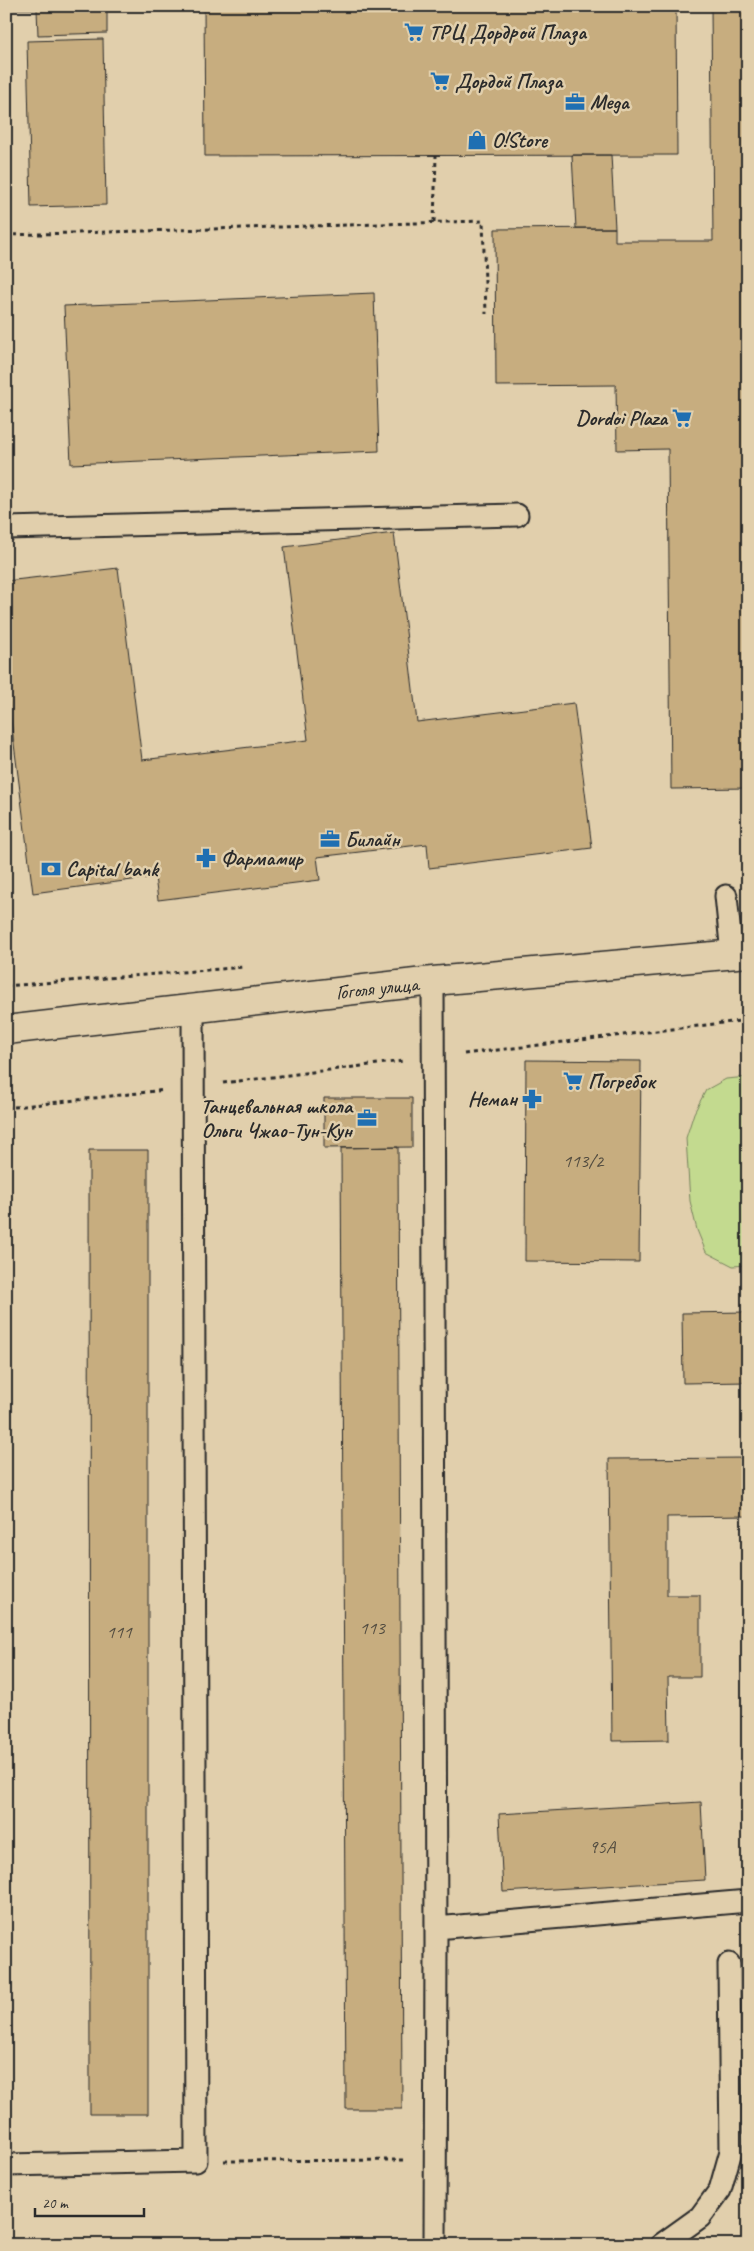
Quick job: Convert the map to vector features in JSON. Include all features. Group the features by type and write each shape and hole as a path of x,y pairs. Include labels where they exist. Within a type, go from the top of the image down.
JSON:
{"street":[{"name":"Гоголя улица","path":"6,1030 433,981 740,954"}],"lane":[{"path":"6,528 517,515"},
{"path":"726,896 740,954"},
{"path":"433,981 436,1928 435,2245"},
{"path":"6,2165 196,2161 193,1008"},
{"path":"436,1928 748,1901"},
{"path":"661,2245 700,2217 720,2190 731,2151 729,1964"}],"path":[{"path":"434,222 436,156"},
{"path":"6,235 483,221 486,314"},
{"path":"6,1108 748,1020"},
{"path":"196,2161 435,2160"}],"green space":[{"path":"748,1077 748,1265 733,1266 706,1252 697,1230 690,1201 686,1138 694,1113 706,1090 726,1079"}],"building":[{"path":"12,6 136,6 136,8 107,8 107,33 38,35 37,9 12,9"},
{"name":"Дордой Плаза","path":"204,6 676,6 677,155 205,156"},
{"name":"Dordoi Plaza","path":"711,6 748,6 748,788 671,789 668,449 617,450 616,385 496,386 495,229 615,228 615,241 713,241"},
{"path":"103,39 106,205 31,207 27,41"},
{"path":"572,155 611,155 615,228 576,228"},
{"path":"374,293 379,451 71,464 64,306"},
{"path":"394,533 417,722 574,703 592,848 429,868 427,844 317,857 320,880 158,900 155,877 33,893 6,681 6,581 118,568 142,760 308,740 284,547"},
{"path":"526,1060 641,1061 639,1262 525,1261"},
{"path":"324,1098 412,1098 412,1147 324,1148"},
{"path":"398,1147 402,2109 346,2109 341,1148"},
{"path":"89,1150 148,1150 148,2114 90,2114"},
{"path":"748,1312 748,1382 683,1383 682,1313"},
{"path":"748,1458 748,1516 667,1517 667,1595 700,1595 700,1677 668,1677 669,1740 612,1741 609,1459"},
{"path":"701,1802 705,1880 503,1892 499,1814"}],"place":[{"name":"ТРЦ Дордрой Плаза","path":"414,32"},
{"name":"Дордой Плаза","path":"440,81"},
{"name":"Mega","path":"575,102"},
{"name":"O!Store","path":"477,140"},
{"name":"Dordoi Plaza","path":"682,418"},
{"name":"Билайн","path":"330,839"},
{"name":"Фармамир","path":"206,858"},
{"name":"Capital bank","path":"51,869"},
{"name":"Погребок","path":"573,1081"},
{"name":"Неман","path":"532,1099"},
{"name":"Танцевальная школа Ольги Чжао-Тун-Кун","path":"367,1118"}]}
